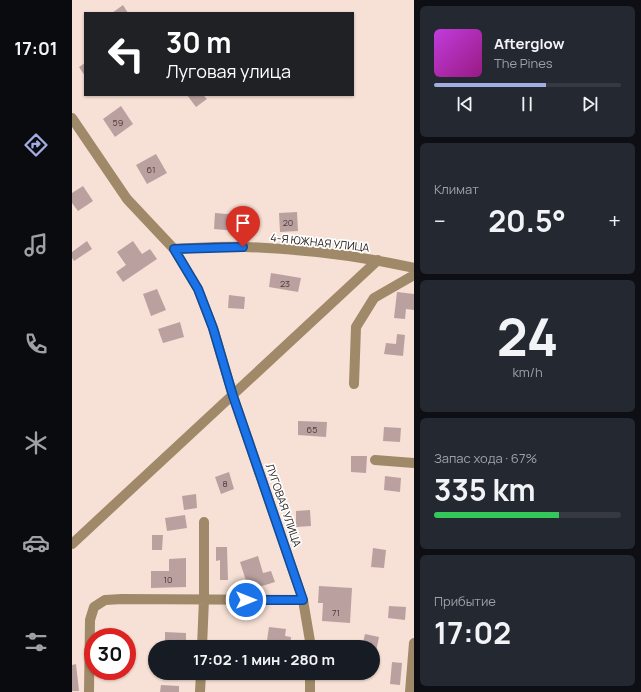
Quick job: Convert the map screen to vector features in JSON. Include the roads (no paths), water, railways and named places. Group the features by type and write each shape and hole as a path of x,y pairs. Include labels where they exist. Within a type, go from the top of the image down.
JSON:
{"street":[{"name":"ЛУГОВАЯ УЛИЦА","path":"72,118 127,199 174,249 198,289 213,328 233,396 303,600 310,640"},
{"name":"4-Я ЮЖНАЯ УЛИЦА","path":"174,249 243,247 324,252 378,260 414,268"},
{"path":"72,544 378,260"},
{"path":"354,384 356,326 374,298 414,275"},
{"path":"375,460 414,464"},
{"path":"202,640 204,522"},
{"path":"89,692 90,620 94,607 105,600 303,600"},
{"path":"410,692 414,643"},
{"path":"200,692 201,680"},
{"path":"310,680 310,692"}]}
